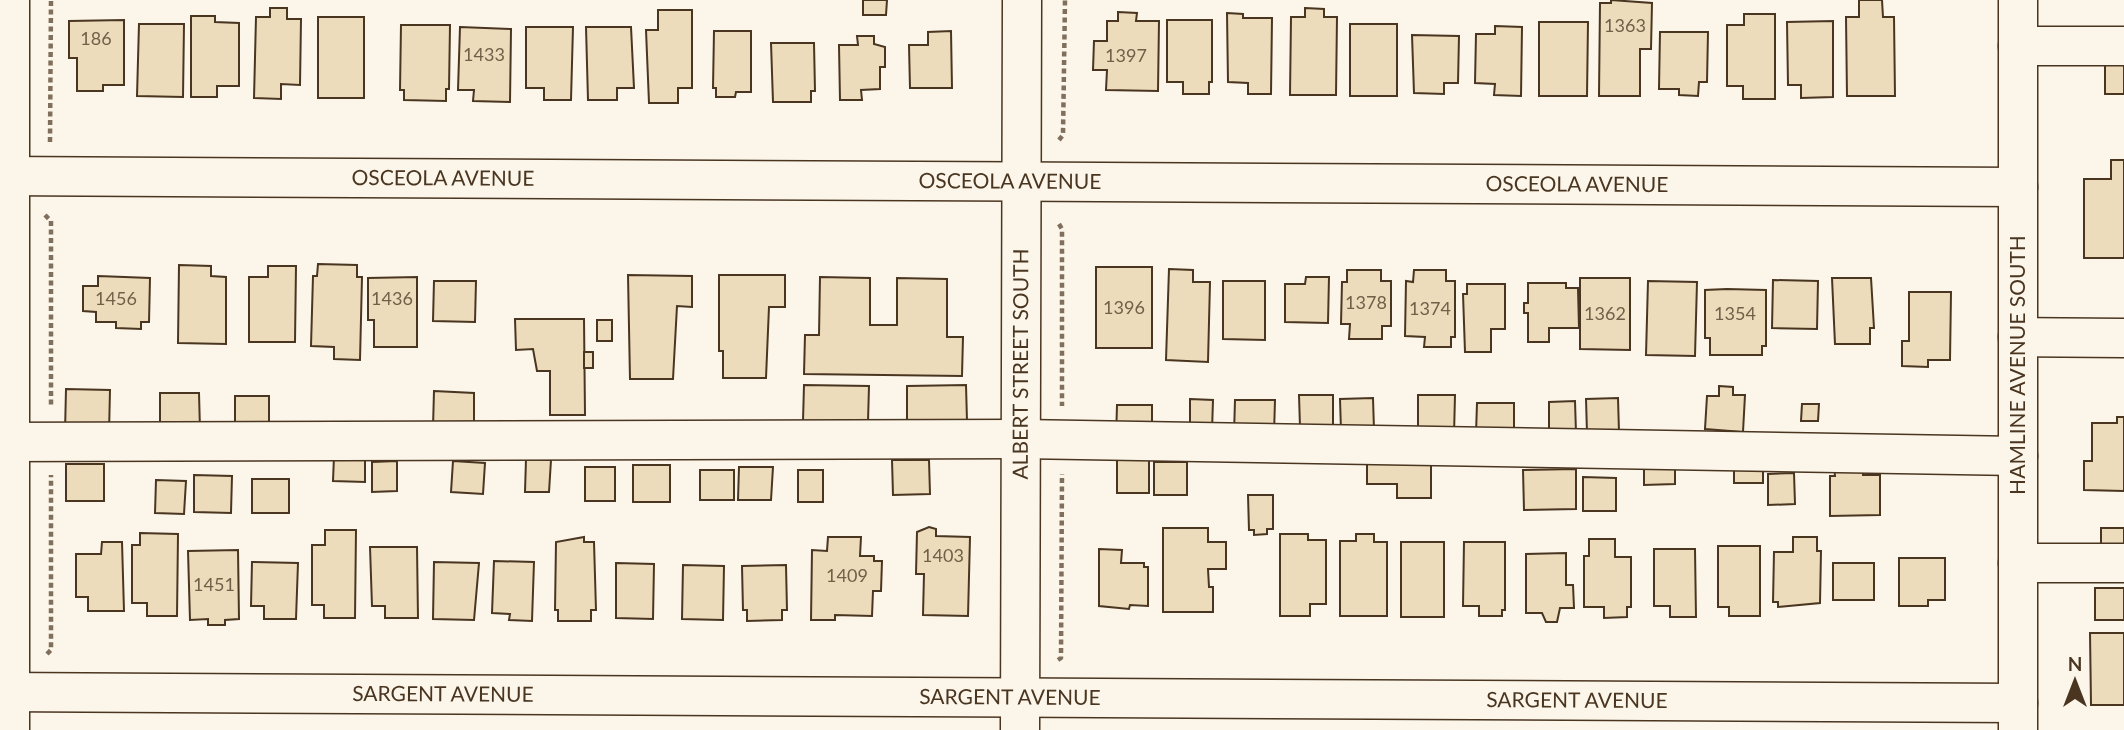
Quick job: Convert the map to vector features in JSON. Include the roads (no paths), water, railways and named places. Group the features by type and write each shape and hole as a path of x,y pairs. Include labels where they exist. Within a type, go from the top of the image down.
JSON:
{"street":[{"path":"10,0 6,176 5,692 10,730"},
{"name":"ALBERT STREET SOUTH","path":"1020,714 1021,0"},
{"name":"HAMLINE AVENUE SOUTH","path":"2018,0 2018,716"},
{"path":"2018,46 2124,46"},
{"name":"OSCEOLA AVENUE","path":"6,176 2018,187"},
{"path":"2018,337 2124,338"},
{"path":"6,442 1021,439 2018,456"},
{"path":"2018,563 2124,563"},
{"name":"SARGENT AVENUE","path":"5,692 1020,714 2018,716"}]}
